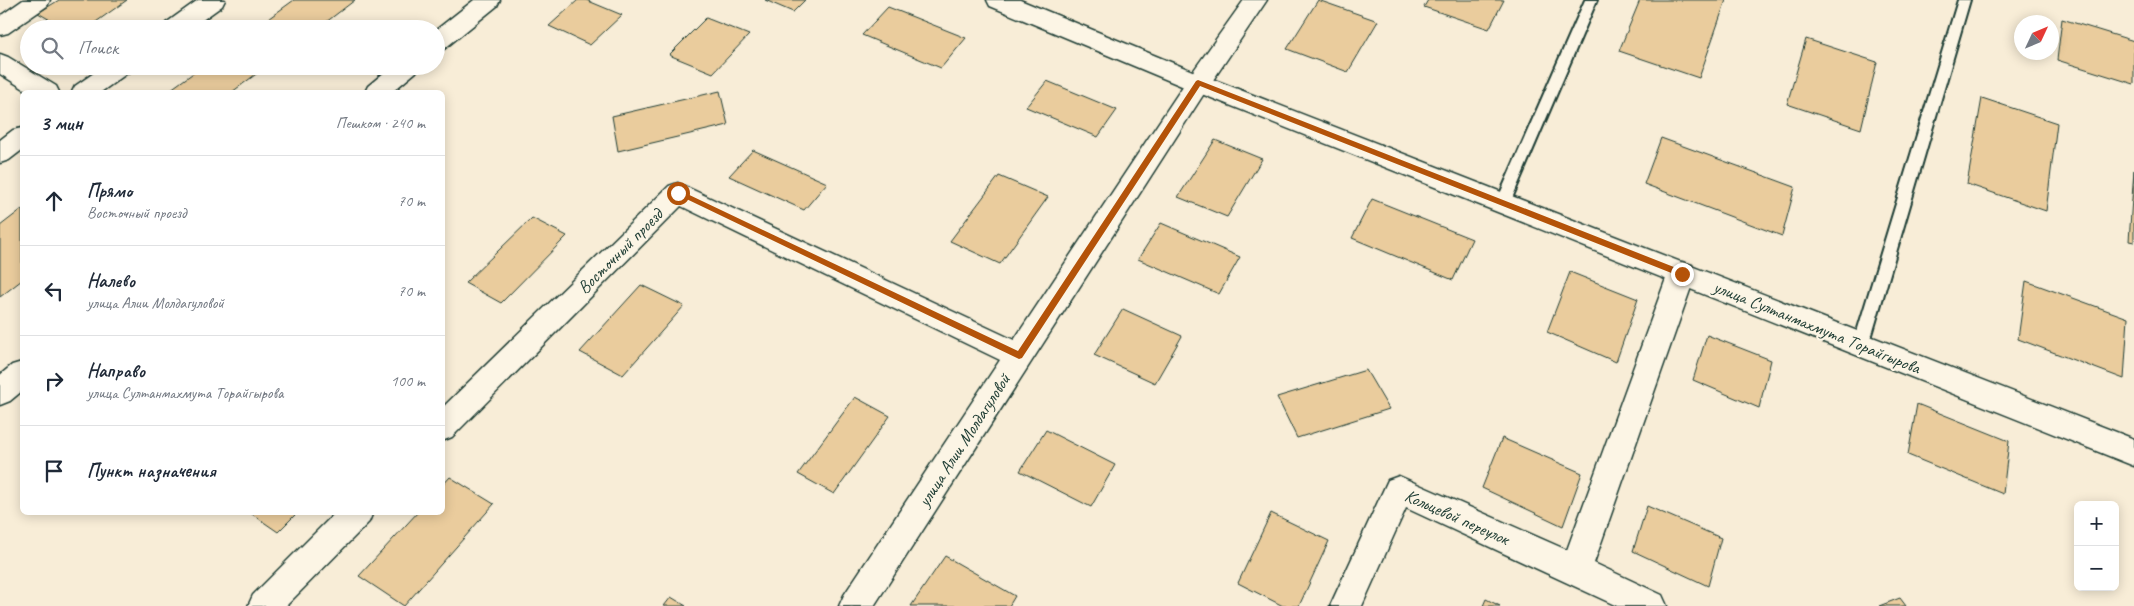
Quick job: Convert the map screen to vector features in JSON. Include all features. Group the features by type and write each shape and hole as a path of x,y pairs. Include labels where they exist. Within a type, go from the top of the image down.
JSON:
{"street":[{"path":"0,27 39,0"},
{"path":"186,20 214,0"},
{"path":"445,36 489,0"},
{"name":"улица Султанмахмута Торайгырова","path":"998,0 1198,83 2134,453"},
{"name":"улица Алии Молдагуловой","path":"855,606 1198,83 1256,0"},
{"path":"0,63 44,90"},
{"path":"87,90 108,75"},
{"path":"378,90 397,75"},
{"path":"0,153 20,138"},
{"name":"Восточный проезд","path":"445,425 678,193 1019,356"},
{"path":"1576,570 1682,274"},
{"path":"0,392 20,376"},
{"name":"Кольцевой переулок","path":"1346,606 1399,490 1651,606"},
{"path":"264,606 355,515"}],"lane":[{"path":"1503,203 1591,0"},
{"path":"1861,345 1964,0"}],"building":[{"path":"59,0 127,0 99,20 50,20 38,13"},
{"path":"294,0 355,0 329,20 266,20"},
{"path":"578,0 586,0 622,15 590,45 549,26"},
{"path":"765,0 805,0 793,12"},
{"path":"1318,0 1378,21 1348,72 1287,49"},
{"path":"1428,0 1504,0 1489,29 1424,7"},
{"path":"1640,0 1726,0 1699,78 1619,51"},
{"path":"888,7 966,38 941,68 862,35"},
{"path":"706,18 749,35 713,73 669,55"},
{"path":"2062,19 2134,41 2134,84 2057,60 2059,60"},
{"path":"1806,39 1877,62 1861,129 1787,104"},
{"path":"191,75 255,75 235,90 170,90"},
{"path":"1047,81 1117,110 1098,137 1026,107"},
{"path":"720,91 728,125 618,151 612,116"},
{"path":"1982,98 2057,123 2046,211 1967,184"},
{"path":"1661,138 1795,187 1782,236 1644,184"},
{"path":"1215,140 1262,159 1227,217 1178,197"},
{"path":"753,150 827,183 804,210 729,176"},
{"path":"2134,170 2134,242 2129,241"},
{"path":"999,176 1048,197 1000,264 950,241"},
{"path":"1372,199 1472,239 1453,280 1352,238"},
{"path":"20,211 20,282 0,297 0,226"},
{"path":"532,218 567,236 501,303 465,283"},
{"path":"1161,223 1240,257 1219,294 1138,259"},
{"path":"1570,272 1638,299 1616,362 1547,332"},
{"path":"2026,281 2128,318 2124,379 2018,339"},
{"path":"641,285 684,306 623,375 580,352"},
{"path":"1123,309 1182,336 1155,383 1094,355"},
{"path":"1707,335 1771,360 1759,408 1693,380"},
{"path":"1366,370 1389,409 1297,438 1277,397"},
{"path":"855,397 890,416 834,494 798,474"},
{"path":"1917,404 2009,441 2003,494 1908,455"},
{"path":"1046,430 1115,465 1091,507 1020,471"},
{"path":"1502,438 1582,473 1563,526 1482,488"},
{"path":"450,477 494,504 404,606 359,576 415,515 445,515 445,483"},
{"path":"1647,506 1721,538 1708,586 1633,551"},
{"path":"1271,513 1329,541 1299,606 1283,606 1238,583"},
{"path":"253,515 295,515 278,532"},
{"path":"945,556 1015,596 1009,606 911,606"},
{"path":"671,597 686,606 664,606"},
{"path":"1900,598 1906,606 1879,606"},
{"path":"1486,599 1500,606 1483,606"}],"route":[{"path":"678,193 1019,356 1198,83 1682,274"}]}
